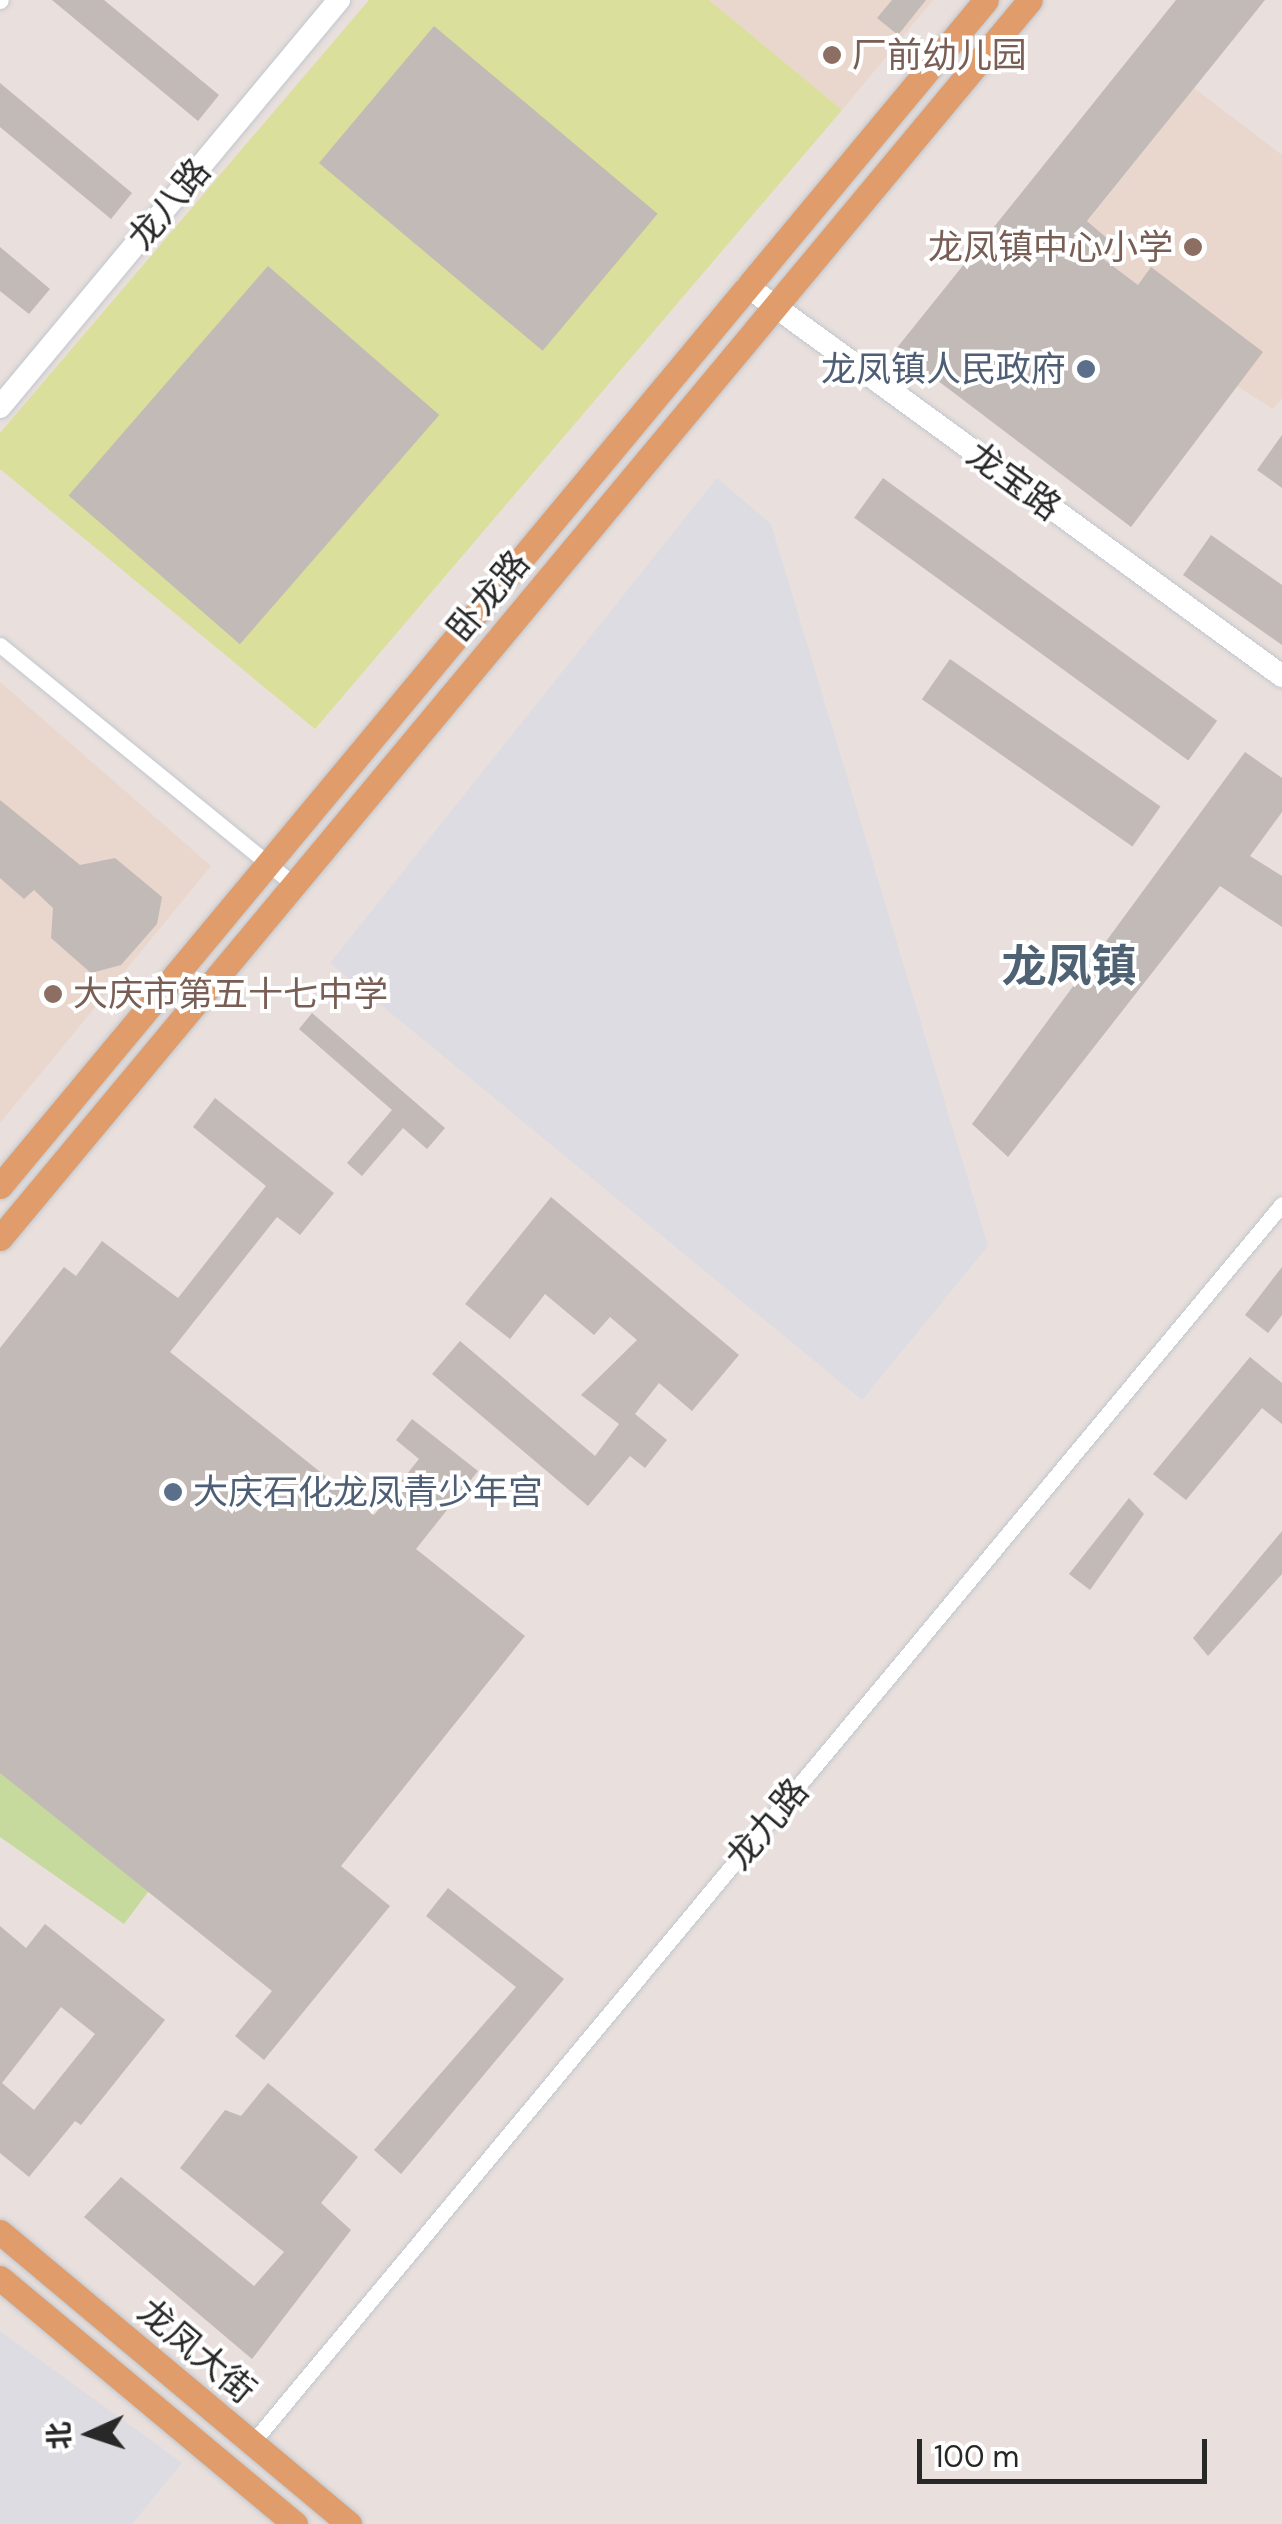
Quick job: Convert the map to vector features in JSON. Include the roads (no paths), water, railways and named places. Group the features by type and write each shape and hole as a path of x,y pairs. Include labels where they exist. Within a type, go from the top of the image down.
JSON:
{"main road":[{"name":"卧龙路","path":"0,1186 986,0"},
{"name":"卧龙路","path":"0,1238 1030,0"},
{"name":"龙凤大街","path":"0,2232 349,2524"},
{"name":"龙凤大街","path":"0,2278 295,2524"}],"street":[{"name":"龙八路","path":"0,407 339,0"},
{"name":"龙宝路","path":"747,286 1282,676"},
{"path":"0,644 294,885"},
{"name":"龙九路","path":"252,2443 1282,1204"}],"place":[{"name":"厂前幼儿园","path":"832,55"},
{"name":"龙凤镇中心小学","path":"1193,247"},
{"name":"龙凤镇人民政府","path":"1086,369"},
{"name":"大庆市第五十七中学","path":"53,994"},
{"name":"大庆石化龙凤青少年宫","path":"173,1492"}],"district":[{"name":"龙凤镇","path":"1069,967"}]}
